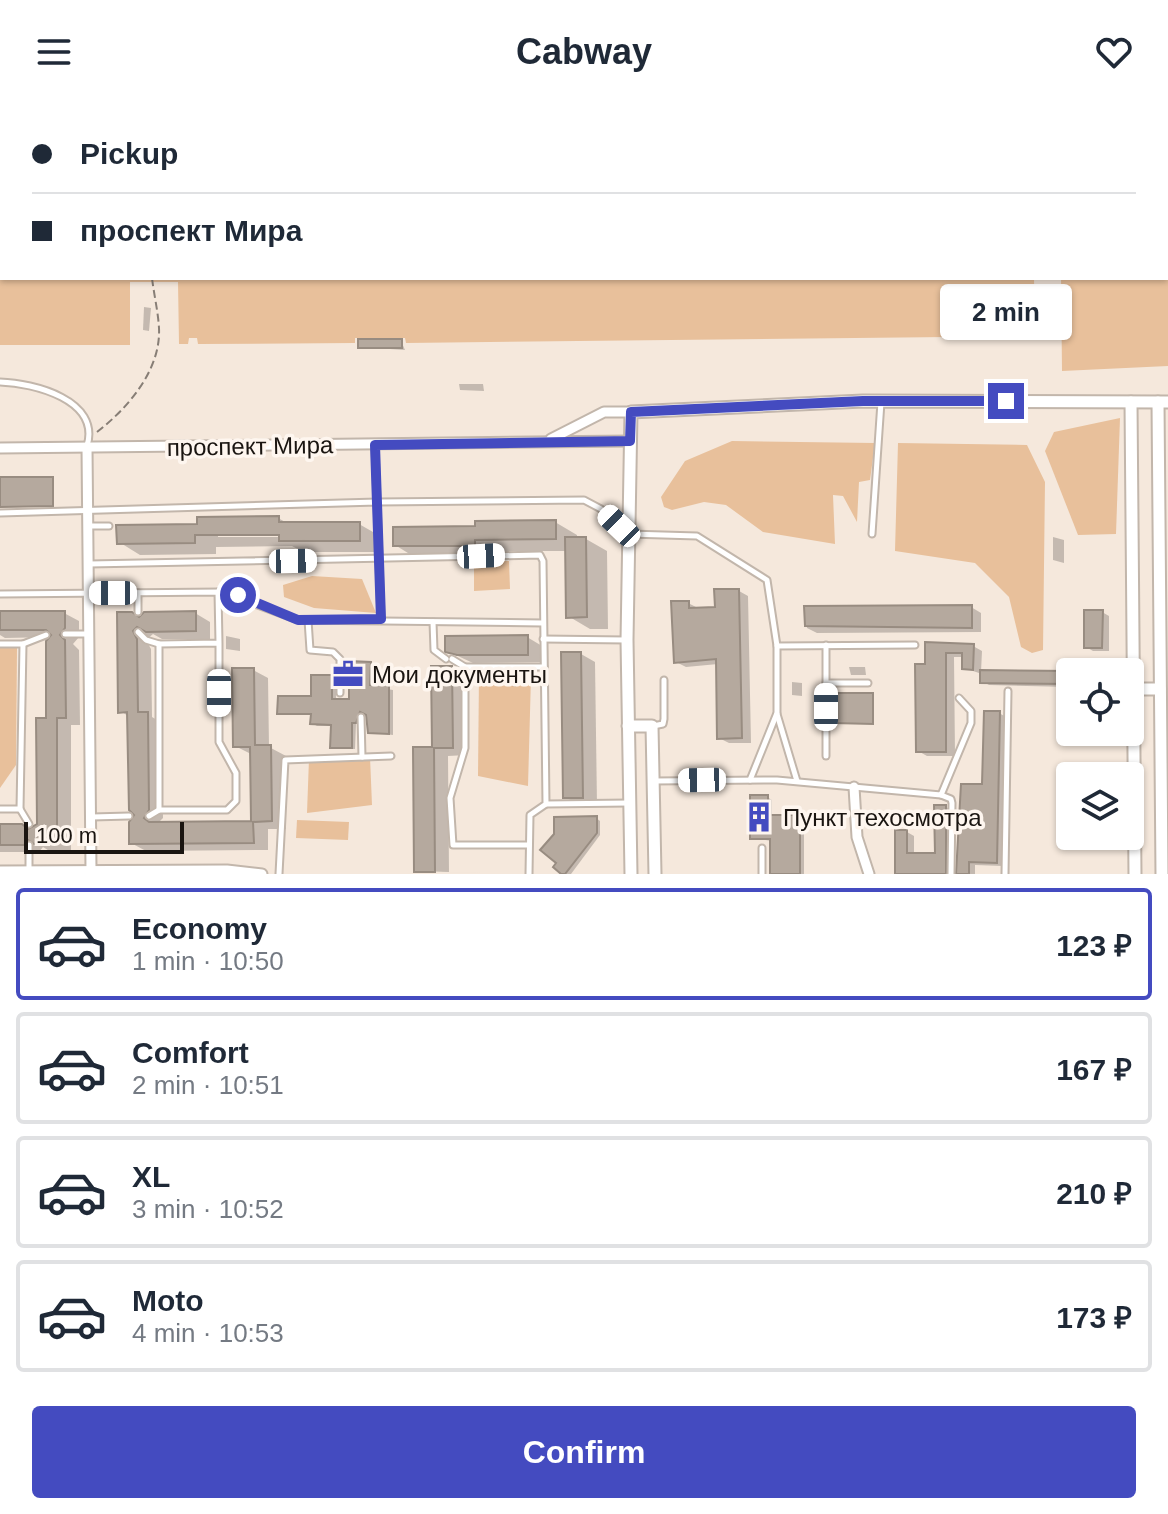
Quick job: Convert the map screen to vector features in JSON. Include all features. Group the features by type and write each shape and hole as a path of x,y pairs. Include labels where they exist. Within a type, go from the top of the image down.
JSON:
{"street":[{"name":"проспект Мира","path":"548,441 604,412 882,401 1163,402"},
{"path":"1131,402 1134,658"},
{"path":"1162,874 1163,402"},
{"path":"631,412 627,640 631,874"},
{"name":"проспект Мира","path":"0,448 88,442 375,445 630,441"},
{"path":"88,442 91,870"},
{"path":"1144,689 1160,689"},
{"path":"628,726 652,726 655,874"},
{"path":"1134,746 1135,874"},
{"path":"854,787 857,837 869,874"},
{"path":"0,871 227,870 262,874"}],"lane":[{"path":"0,382 45,389 66,399 82,414 88,442"},
{"path":"872,534 882,401"},
{"path":"375,445 381,619"},
{"path":"0,513 377,502 584,500 601,509 629,534 697,536 767,580 777,646 777,713 797,781"},
{"path":"87,526 109,526"},
{"path":"88,564 540,555 543,561 546,804"},
{"path":"0,594 218,592 238,595 286,617 308,620 543,623"},
{"path":"149,816 159,810 227,810 236,801 236,773 219,742 218,592"},
{"path":"138,593 138,612"},
{"path":"308,620 310,650 333,652 340,659 340,693"},
{"path":"433,622 434,650 465,667 544,667"},
{"path":"138,632 146,640 159,644 219,643"},
{"path":"65,634 89,634"},
{"path":"0,644 23,644 46,635"},
{"path":"543,639 627,640"},
{"path":"23,644 20,809 29,824"},
{"path":"159,644 159,810"},
{"path":"826,645 826,756"},
{"path":"777,646 915,645"},
{"path":"465,667 465,748 450,798 451,839 459,847 529,845"},
{"path":"652,726 663,724 664,680"},
{"path":"826,683 868,683"},
{"path":"1005,874 1008,691"},
{"path":"941,795 971,723 971,711 959,698"},
{"path":"750,780 777,713"},
{"path":"361,717 362,757"},
{"path":"279,874 285,760 391,756"},
{"path":"653,781 797,781 941,795 951,799 952,803 951,874"},
{"path":"529,874 530,815 546,804 629,803"},
{"path":"0,809 20,809"},
{"path":"91,817 129,816"},
{"path":"29,845 29,871"},
{"path":"762,848 762,874"}],"path":[{"path":"88,442 131,402 156,356 159,330 152,280"}],"shaded area":[{"path":"0,280 1034,280 1035,336 406,343 405,338 355,338 355,343 198,344 197,338 189,338 188,344 179,344 178,282 130,282 130,345 0,345"},
{"path":"1061,280 1168,280 1168,366 1062,371"},
{"path":"1120,418 1116,534 1078,535 1045,451 1054,432"},
{"path":"732,441 875,443 870,480 859,482 857,522 843,496 833,495 835,544 763,532 726,505 704,502 672,510 664,507 661,497 685,461"},
{"path":"898,443 1027,445 1045,482 1043,650 1032,653 1021,647 1009,597 975,563 895,551"},
{"path":"474,561 509,561 510,589 474,591"},
{"path":"312,576 362,579 376,613 314,608 284,597 283,585"},
{"path":"0,648 17,648 16,765 0,788"},
{"path":"479,674 531,676 528,786 478,776"},
{"path":"370,757 372,805 307,813 309,759"},
{"path":"297,820 349,822 348,840 296,838"}],"building":[{"path":"358,339 402,339 402,348 358,348"},
{"path":"0,477 53,477 53,506 0,507"},
{"path":"279,516 279,522 360,522 360,541 279,541 279,535 195,535 195,543 117,544 116,525 197,524 197,517"},
{"path":"556,520 556,539 475,540 475,546 393,546 393,527 475,526 475,521"},
{"path":"565,537 586,537 587,617 566,618"},
{"path":"714,589 739,589 742,738 717,739 716,659 674,663 671,601 689,601 689,608 715,607"},
{"path":"972,605 972,628 805,626 804,606"},
{"path":"1084,610 1103,610 1102,648 1084,648"},
{"path":"0,611 65,611 65,628 60,635 65,640 66,718 57,718 57,844 34,844 28,840 24,845 0,845 0,824 22,824 28,829 37,824 36,718 46,718 46,641 51,635 46,630 0,630"},
{"path":"196,611 196,631 146,632 137,627 133,631 137,639 138,712 148,712 149,810 144,818 149,822 251,821 250,747 233,747 232,668 254,668 255,745 271,745 272,821 253,822 254,843 129,844 129,822 134,815 129,810 127,712 118,713 117,612 132,612 139,617 144,612"},
{"path":"528,635 528,655 457,655 445,652 445,636"},
{"path":"925,642 974,644 973,670 962,669 962,653 946,653 946,752 916,752 915,664 925,664"},
{"path":"561,652 581,652 583,798 563,798"},
{"path":"349,661 371,662 370,685 389,685 389,734 368,733 366,715 360,712 356,723 352,723 352,748 330,748 331,725 310,724 311,714 277,714 278,696 311,696 311,675 332,675 332,699 349,699"},
{"path":"431,666 452,666 453,748 434,748 435,872 414,872 413,747 432,747"},
{"path":"980,670 1056,671 1056,684 980,683"},
{"path":"834,693 873,693 873,724 834,723"},
{"path":"984,711 1000,711 997,863 969,862 969,874 956,874 961,784 982,784"},
{"path":"750,795 768,795 768,815 800,815 800,874 770,874 770,839 750,839"},
{"path":"934,805 946,805 946,874 895,874 895,830 907,830 907,853 935,853"},
{"path":"597,816 597,833 565,874 561,874 553,867 556,863 540,850 554,834 554,817"}],"place":[{"name":"Мои документы","path":"348,674"},
{"name":"Пункт техосмотра","path":"759,817"}],"route":[{"path":"238,595 298,620 381,619 375,445 630,441 631,412 863,401 1006,401"}]}
